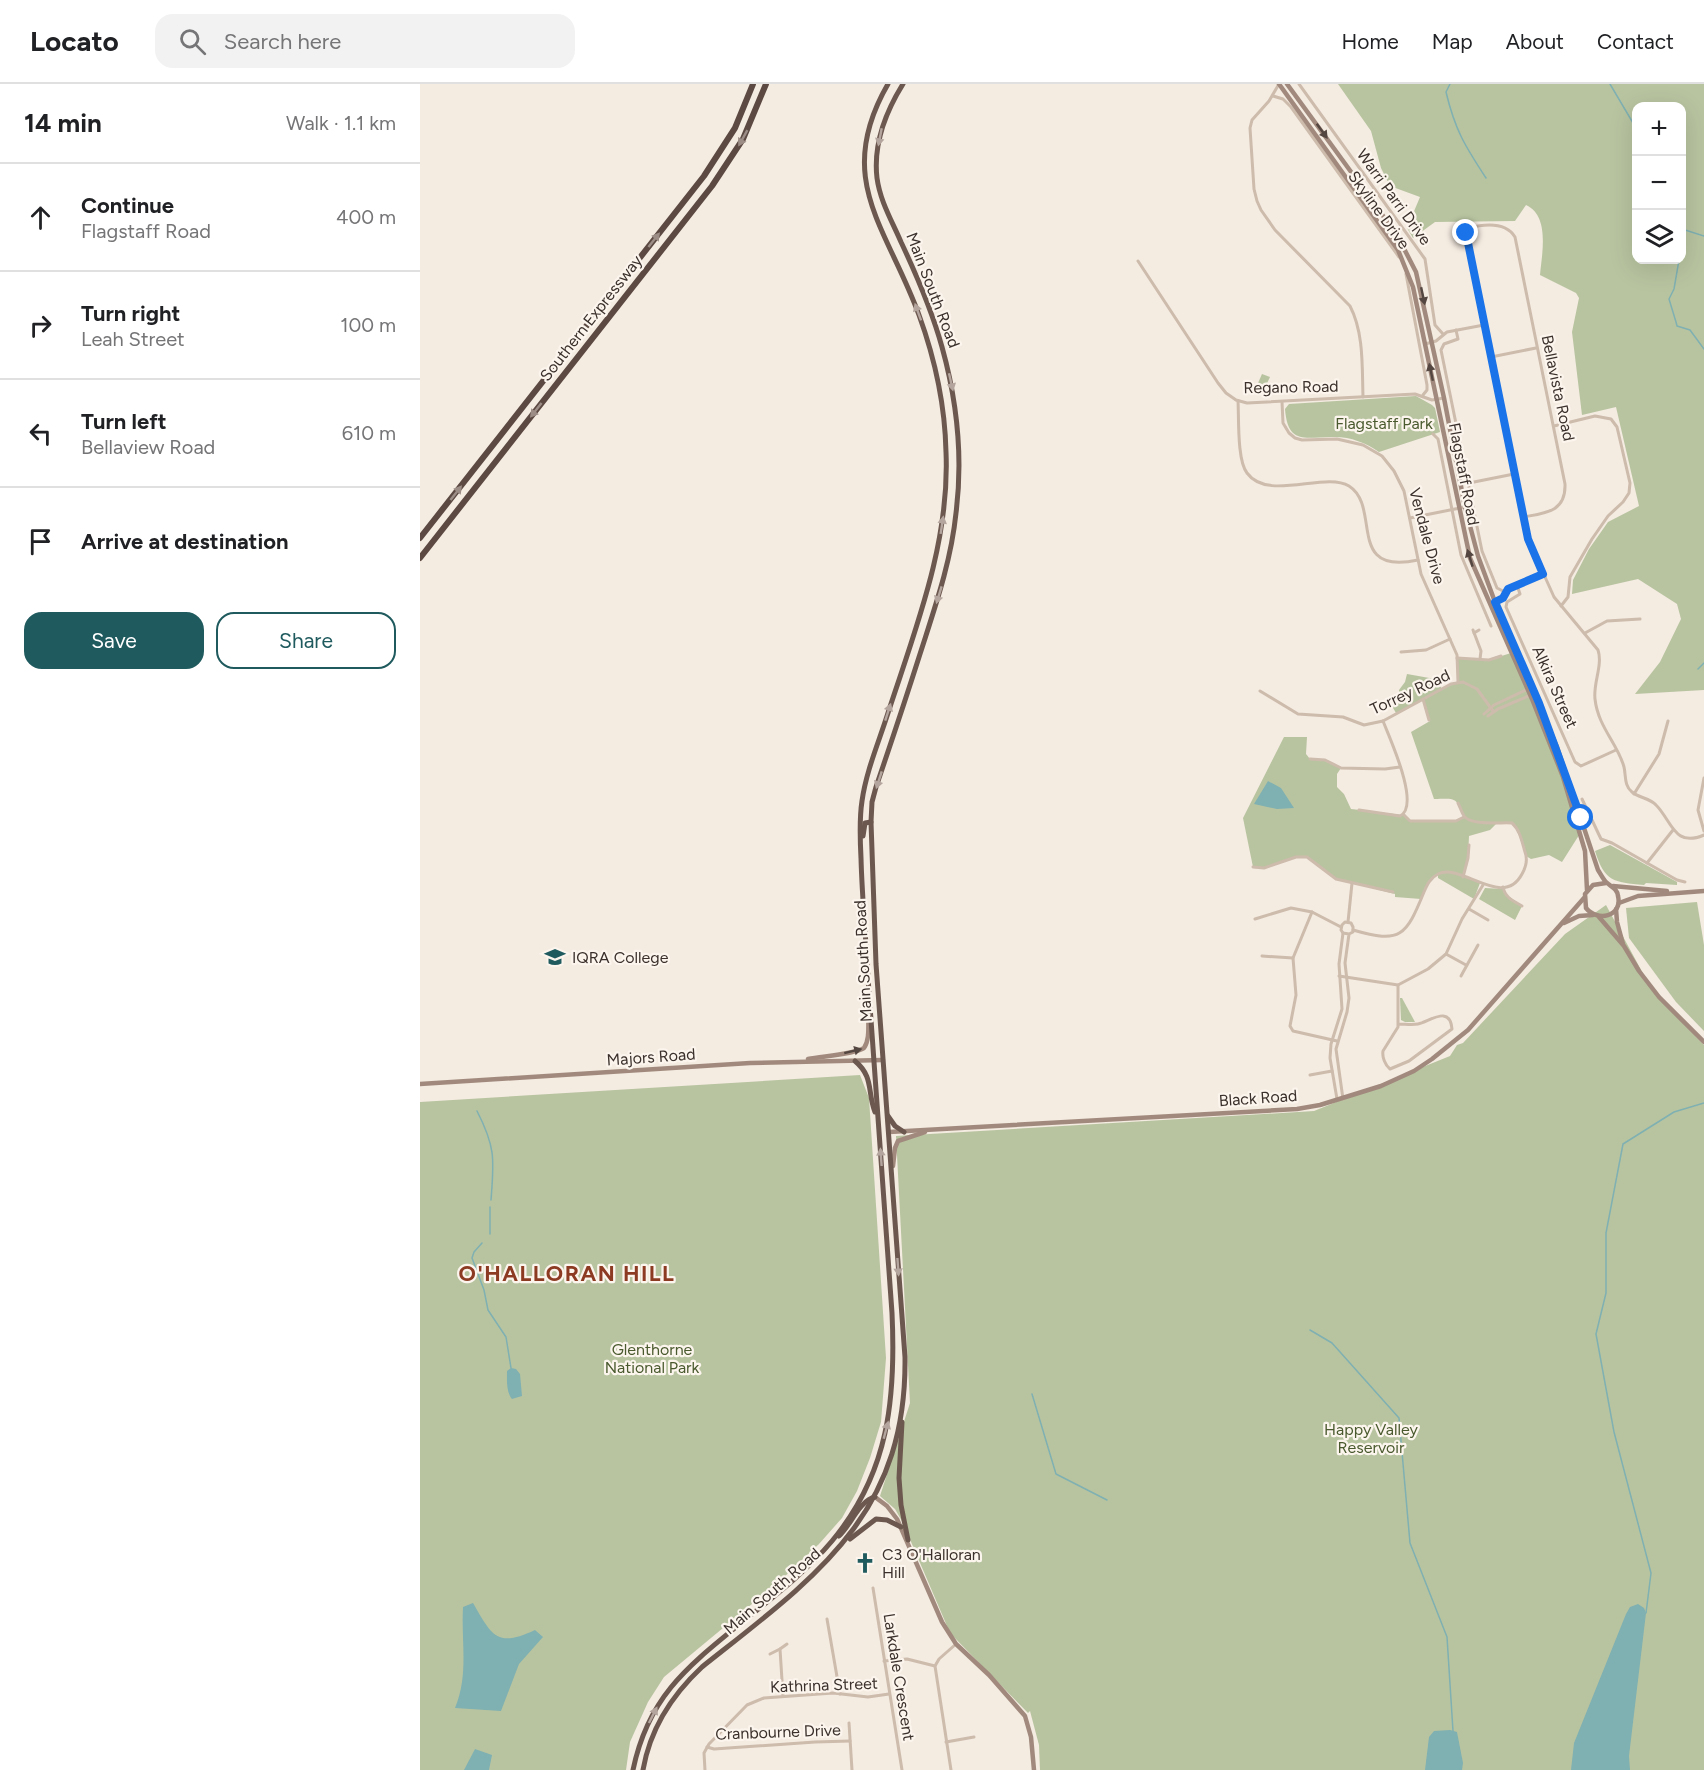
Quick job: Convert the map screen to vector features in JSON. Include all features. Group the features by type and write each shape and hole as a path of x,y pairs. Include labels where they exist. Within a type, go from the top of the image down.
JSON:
{"highway":[{"name":"Southern Expressway","path":"420,538 704,176 735,128 753,84"},
{"name":"Southern Expressway","path":"420,558 712,186 743,139 766,84"},
{"name":"Main South Road","path":"633,1770 649,1722 657,1706 678,1677 807,1567 842,1527 867,1485 888,1424 894,1373 892,1313 861,870 860,822 866,780 935,563 944,511 946,468 939,389 925,332 902,270 868,196 864,170 864,152 870,122 888,84"},
{"name":"Main South Road","path":"643,1770 654,1732 669,1704 685,1684 814,1575 843,1544 875,1497 894,1448 902,1408 905,1357 876,954 872,802 948,566 956,514 959,469 953,388 942,346 925,296 883,201 878,182 880,134 886,114 903,84"},
{"path":"935,563 948,566"},
{"path":"861,870 864,862 864,827 866,822 871,822"},
{"path":"855,1061 865,1072 871,1087 873,1105 878,1119"},
{"path":"887,1115 895,1126 904,1131"},
{"path":"879,1133 889,1132"},
{"path":"902,1408 899,1478 901,1505 908,1540"},
{"path":"825,1548 845,1530 868,1499 875,1497 867,1485"},
{"path":"843,1544 876,1519 887,1520 901,1527"}],"main road":[{"name":"Flagstaff Road","path":"1279,84 1398,250 1413,287 1437,399 1456,509 1470,558 1492,603 1569,781 1595,863 1606,883"},
{"name":"Flagstaff Road","path":"1287,84 1397,235 1416,272 1465,507 1492,603"},
{"name":"Flagstaff Road","path":"1531,691 1581,832 1587,861 1587,890"},
{"path":"1593,915 1586,908 1584,898 1587,890 1596,883 1691,892"},
{"path":"1562,924 1575,917 1609,915 1619,903 1617,892 1612,886"},
{"path":"1619,903 1638,896 1704,891"},
{"name":"Black Road","path":"889,1132 1298,1109 1344,1099 1414,1071 1448,1047 1492,1005 1584,898"},
{"path":"1616,909 1624,946"},
{"path":"1599,917 1624,946 1652,987 1704,1042"},
{"path":"796,1062 829,1054 853,1053 864,1048 868,1041 867,1021 870,1002"},
{"name":"Majors Road","path":"420,1084 796,1062 883,1060"},
{"path":"892,1173 898,1141 930,1130"},
{"path":"875,1497 892,1512 901,1527 942,1622 956,1644 989,1675 1024,1716 1031,1737 1034,1770"}],"street":[{"path":"1279,84 1273,96 1252,120 1250,128 1254,189 1257,201 1275,230 1350,306 1360,339 1363,397"},
{"name":"Warri Parri Drive","path":"1299,84 1425,260 1435,325 1443,334"},
{"name":"Skyline Drive","path":"1273,96 1283,99 1291,107 1402,262 1427,385 1427,390 1423,395"},
{"name":"Bellavista Road","path":"1484,325 1466,233 1468,228 1503,226 1515,237 1566,493 1562,502 1555,509 1523,517"},
{"name":"Regano Road","path":"1138,261 1218,383 1226,393 1238,401 1282,402 1415,394 1432,400 1444,398"},
{"path":"1425,344 1443,334 1484,325 1528,539 1554,597 1585,633 1599,654 1595,699 1604,729 1624,766 1626,782 1634,794 1656,805 1673,830 1680,836 1692,838 1704,833 1698,810 1704,778"},
{"name":"Flagstaff Road","path":"1456,330 1458,339 1444,344 1441,350 1482,551 1497,588 1505,592"},
{"path":"1491,357 1537,348"},
{"path":"1238,401 1243,466 1248,474 1262,485 1334,482 1350,486 1360,498 1372,548 1386,560 1397,563 1418,560"},
{"name":"Vendale Drive","path":"1282,402 1283,423 1295,438 1302,440 1337,439 1363,445 1382,456 1399,480 1404,491 1421,574 1457,658 1458,682"},
{"path":"1554,426 1595,416 1611,419 1617,427 1630,483 1629,493 1608,516 1570,577 1568,597 1561,606"},
{"path":"1433,434 1437,439 1456,509 1464,566 1490,625 1484,626"},
{"path":"1468,483 1514,474"},
{"path":"1410,518 1465,507"},
{"path":"1492,603 1503,598 1505,592 1517,585 1543,574"},
{"name":"Alkira Street","path":"1517,585 1520,594 1507,602 1506,607 1575,762 1581,766 1616,750"},
{"path":"1585,633 1607,621 1641,619"},
{"path":"1479,630 1473,631 1481,651 1480,659"},
{"path":"1401,652 1426,650 1450,639"},
{"path":"1457,658 1489,660 1501,656"},
{"name":"Torrey Road","path":"1260,691 1298,714 1343,717 1364,725 1383,721 1458,682 1470,684 1477,689 1493,711"},
{"path":"1531,691 1493,711 1486,715 1490,707 1531,691"},
{"path":"1423,699 1429,720"},
{"path":"1383,721 1409,797 1408,806 1403,815"},
{"path":"1634,794 1659,754 1668,721"},
{"path":"1310,759 1325,760 1341,768 1400,767"},
{"path":"1582,799 1601,839 1677,880 1685,882"},
{"path":"1353,930 1378,937 1391,937 1402,932 1415,914 1431,878 1446,872 1483,884 1503,887 1519,879 1526,864 1526,856 1516,827 1512,823 1496,824 1469,820 1464,817 1458,802"},
{"path":"1359,810 1403,815 1410,821 1456,821 1464,817"},
{"path":"1647,863 1673,830"},
{"path":"1463,877 1469,845"},
{"path":"1252,867 1264,868 1296,857 1307,857 1336,879 1393,892"},
{"path":"1348,922 1352,883"},
{"path":"1339,976 1398,985 1428,969 1446,954 1462,919 1483,884"},
{"path":"1503,887 1507,897 1522,906"},
{"path":"1255,919 1291,908 1312,912 1341,927 1343,933 1339,976 1342,1009 1332,1039 1330,1058 1337,1100"},
{"path":"1469,909 1488,920"},
{"path":"1312,912 1293,958 1296,995 1290,1022 1291,1029 1337,1041"},
{"path":"1348,922 1353,925 1353,930"},
{"path":"1341,927 1348,922"},
{"path":"1344,1099 1336,1057 1337,1041 1347,1012 1349,998 1345,963 1349,934 1353,930"},
{"path":"1343,933 1349,934"},
{"path":"1461,976 1478,945"},
{"path":"1446,954 1466,965"},
{"path":"1262,956 1293,958"},
{"path":"1398,985 1397,1031 1382,1056 1390,1069 1409,1061 1452,1029 1446,1017 1442,1016 1432,1017 1421,1023 1398,1024"},
{"path":"1310,1075 1332,1071"},
{"name":"Larkdale Crescent","path":"873,1588 902,1770"},
{"path":"827,1619 840,1694"},
{"path":"770,1654 788,1644"},
{"path":"951,1770 935,1666 939,1659 956,1644"},
{"path":"780,1649 783,1696"},
{"path":"884,1661 907,1659 935,1666"},
{"name":"Kathrina Street","path":"707,1747 747,1705 764,1698 840,1694 868,1697 889,1694"},
{"path":"849,1723 852,1770"},
{"path":"946,1742 974,1737"},
{"name":"Cranbourne Drive","path":"707,1747 714,1749 850,1741"},
{"path":"705,1770 704,1753 707,1747"}],"green space":[{"path":"1338,84 1704,84 1704,690 1635,694 1660,662 1681,619 1677,604 1638,579 1572,594 1573,580 1589,549 1608,522 1639,506 1616,407 1582,415 1572,332 1579,298 1576,293 1540,275 1543,236 1539,217 1526,205 1515,221 1435,222 1413,238 1407,228 1420,197 1390,186 1381,168 1371,131"},
{"path":"1262,374 1270,377 1262,394 1255,390"},
{"name":"Flagstaff Park","path":"1416,396 1435,408 1440,432 1379,452 1353,439 1301,437 1290,429 1285,409 1289,404"},
{"path":"1511,653 1551,746 1581,832 1562,862 1549,855 1531,859 1526,856 1516,827 1512,823 1496,824 1490,830 1469,836 1468,858 1463,876 1480,883 1474,899 1438,878 1438,875 1431,878 1421,899 1395,897 1395,894 1336,879 1307,857 1296,857 1264,868 1253,867 1243,818 1284,737 1307,737 1306,754 1310,759 1320,759 1341,768 1337,774 1337,787 1344,794 1351,809 1403,815 1410,821 1456,821 1464,817 1454,800 1434,799 1411,732 1430,721 1423,699 1396,713 1389,701 1399,696 1399,690 1407,674 1435,679 1442,689 1458,682 1457,658 1489,660"},
{"path":"1610,845 1677,882 1677,885 1633,884 1612,878 1603,869 1595,851"},
{"path":"1485,888 1503,889 1504,893 1522,906 1515,920 1479,899"},
{"path":"1697,902 1704,945 1704,1031 1676,1002 1629,938 1626,908"},
{"name":"Happy Valley Reservoir","path":"1606,905 1653,992 1704,1045 1704,1770 1040,1770 1039,1745 1030,1711 1028,1713 950,1633 903,1523 895,1509 880,1496 910,1403 896,1136 1314,1111 1450,1056 1457,1045 1463,1043 1565,934"},
{"path":"1400,998 1402,998 1415,1022 1401,1020"},
{"name":"Glenthorne National Park","path":"860,1075 869,1098 886,1358 881,1422 857,1491 842,1518 819,1544 781,1580 664,1677 648,1702 630,1742 626,1770 420,1770 420,1102"}],"water":[{"path":"1268,781 1281,788 1294,808 1277,809 1254,804"},
{"path":"511,1368 516,1369 520,1374 522,1396 512,1399 507,1382 507,1371"},
{"path":"473,1603 485,1624 497,1636 512,1638 535,1630 543,1637 519,1664 501,1711 455,1708 462,1683 463,1607"},
{"path":"1638,1604 1644,1608 1646,1613 1629,1756 1630,1770 1571,1770 1574,1743 1626,1614 1630,1607"},
{"path":"1434,1731 1457,1732 1463,1763 1462,1770 1425,1770 1429,1737"},
{"path":"475,1749 492,1755 489,1770 464,1770"}],"waterway":[{"path":"1450,84 1446,92 1457,127 1466,147 1486,178"},
{"path":"1610,84 1632,121"},
{"path":"1686,230 1704,236"},
{"path":"1678,264 1674,289 1669,299 1677,326 1690,330 1704,349"},
{"path":"1698,669 1704,663"},
{"path":"1646,1613 1651,1573 1614,1432 1596,1334 1606,1293 1606,1233 1623,1144 1674,1112 1704,1103"},
{"path":"477,1111 491,1145 493,1174 491,1200"},
{"path":"490,1207 490,1234"},
{"path":"482,1243 472,1258 484,1290 488,1310 506,1337 511,1368"},
{"path":"1310,1330 1332,1343 1399,1418 1410,1543 1447,1637 1453,1731"},
{"path":"1032,1394 1056,1474 1107,1500"}],"place":[{"name":"IQRA College","path":"555,957"},
{"name":"C3 O'Halloran Hill","path":"865,1563"}],"district":[{"name":"O'HALLORAN HILL","path":"567,1273"}],"route":[{"path":"1466,233 1528,539 1543,574 1508,589 1503,598 1495,602 1557,747 1581,818"}]}
